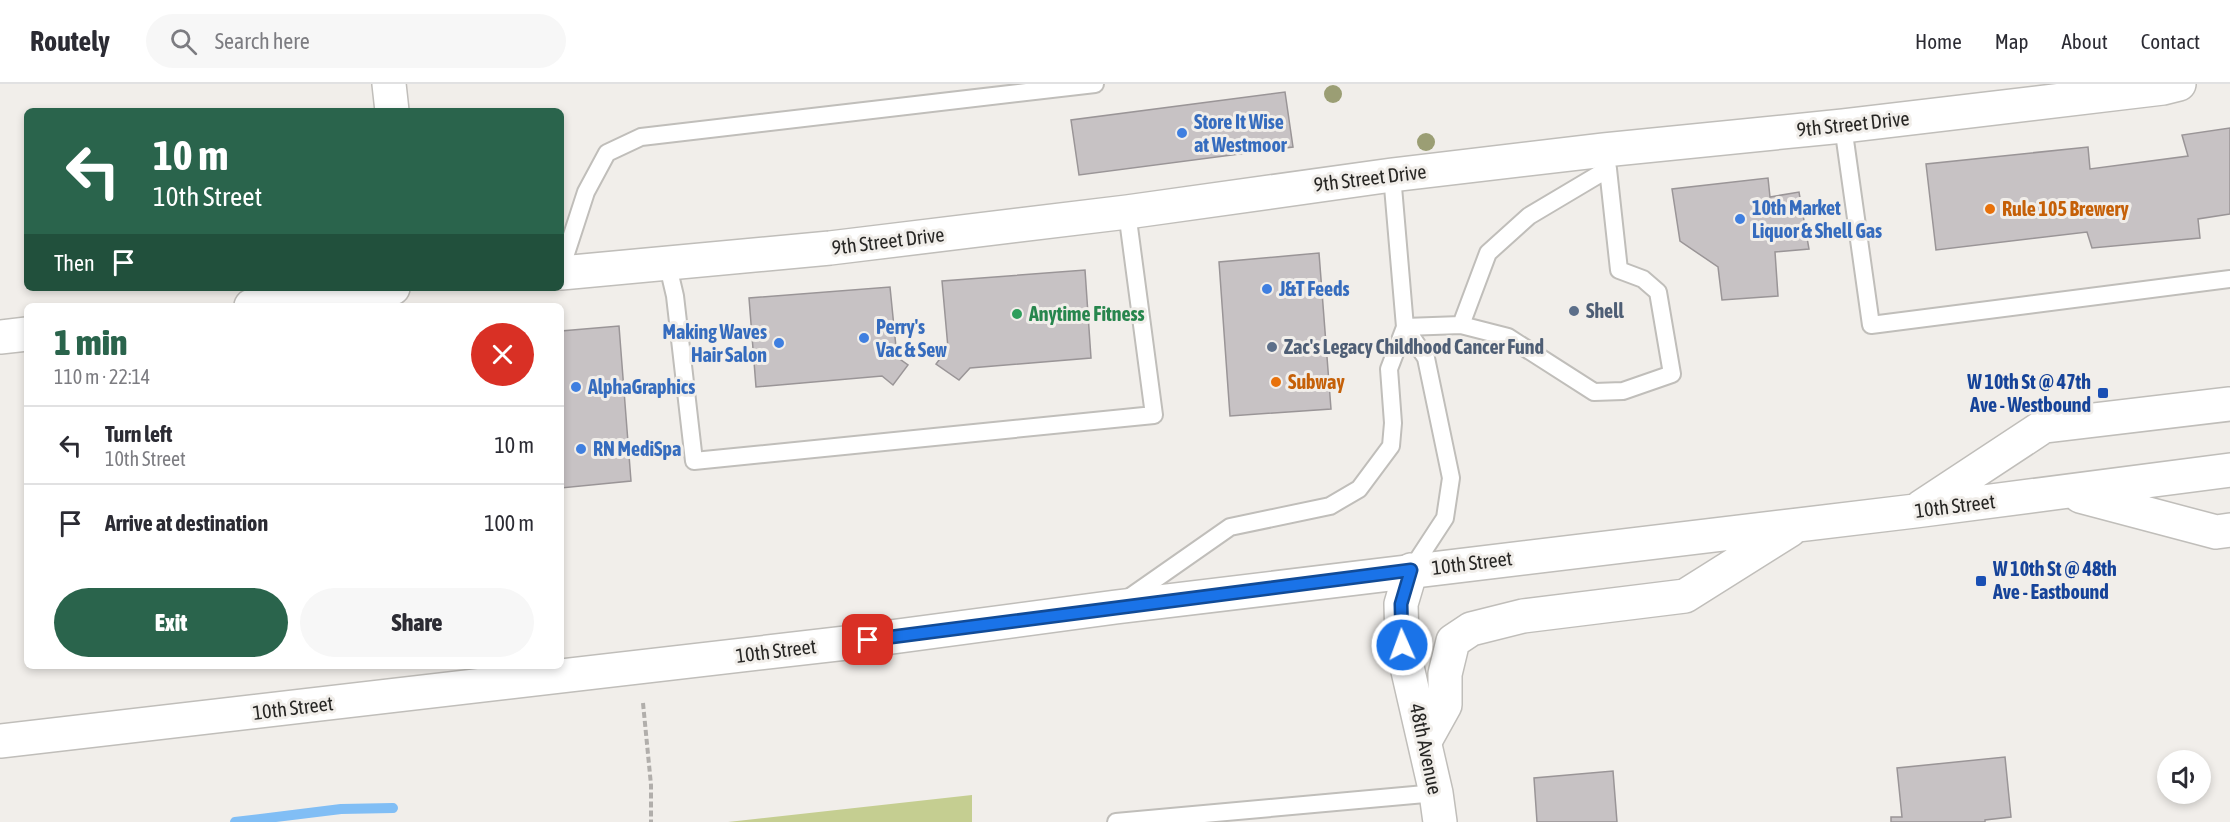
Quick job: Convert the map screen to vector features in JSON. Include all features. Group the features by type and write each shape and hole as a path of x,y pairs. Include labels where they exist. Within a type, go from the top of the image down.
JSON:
{"main road":[{"path":"389,84 392,108"},
{"name":"9th Street Drive","path":"564,271 830,248 1127,212 1392,175 1606,159 1844,126 2163,88 2179,84"},
{"path":"274,303 369,291"},
{"path":"0,337 24,334"},
{"path":"1915,512 2044,426 2230,404"},
{"name":"10th Street","path":"0,741 457,677 639,667 846,643 1411,570 1915,512 2230,471"},
{"path":"2064,492 2216,531 2230,530"},
{"path":"1425,741 1445,705 1445,674 1453,641 1471,630 1523,616 1685,596 1799,525"},
{"name":"48th Avenue","path":"1411,570 1401,604 1402,645 1438,808"}],"lane":[{"path":"564,261 585,192 607,153 641,137 1095,84"},
{"path":"1844,126 1871,325 2230,279"},
{"path":"1404,327 1461,325 1508,337 1594,392 1623,391 1672,374 1658,292 1643,279 1619,270 1606,159 1529,216 1488,253 1461,325"},
{"path":"1116,607 1230,527 1330,506 1359,489 1391,446 1393,423 1389,369 1404,327 1392,175"},
{"path":"667,262 675,296 694,461 1154,415 1127,212"},
{"path":"1404,327 1426,358 1451,478 1445,518 1411,570"},
{"path":"1116,822 1438,808"}],"path":[{"path":"639,667 651,785 651,822"}],"green space":[{"path":"972,795 972,822 728,822"}],"building":[{"name":"Store It Wise at Westmoor","path":"1285,92 1293,147 1079,175 1071,120"},
{"path":"2230,128 2230,214 2198,219 2200,238 2092,248 2087,232 1936,250 1926,164 2088,147 2090,169 2188,156 2182,135"},
{"name":"10th Market Liquor & Shell Gas","path":"1768,178 1770,197 1799,192 1809,249 1775,252 1778,296 1722,300 1718,267 1680,241 1672,189"},
{"path":"1319,253 1331,409 1230,416 1219,262"},
{"name":"Anytime Fitness","path":"1085,270 1091,358 970,368 959,380 936,364 948,348 942,281"},
{"path":"890,287 897,357 908,365 893,385 882,376 756,387 749,298"},
{"path":"619,326 631,481 564,488 564,331"},
{"path":"2005,757 2011,817 1985,820 1985,822 1891,822 1891,817 1902,817 1897,768"},
{"path":"1613,771 1617,822 1537,822 1534,778"}],"waterway":[{"path":"235,822 341,809 393,808"}],"place":[{"name":"Store It Wise at Westmoor","path":"1182,133"},
{"name":"Rule 105 Brewery","path":"1990,209"},
{"name":"10th Market Liquor & Shell Gas","path":"1740,219"},
{"name":"J&T Feeds","path":"1267,289"},
{"name":"Shell","path":"1574,311"},
{"name":"Anytime Fitness","path":"1017,314"},
{"name":"Perry's Vac & Sew","path":"864,338"},
{"name":"Making Waves Hair Salon","path":"779,343"},
{"name":"Zac's Legacy Childhood Cancer Fund","path":"1272,347"},
{"name":"Subway","path":"1276,382"},
{"name":"AlphaGraphics","path":"576,387"},
{"name":"W 10th St @ 47th Ave - Westbound","path":"2103,393"},
{"name":"RN MediSpa","path":"581,449"},
{"name":"W 10th St @ 48th Ave - Eastbound","path":"1981,581"}],"route":[{"path":"868,640 1411,570 1401,604 1402,645"}]}
